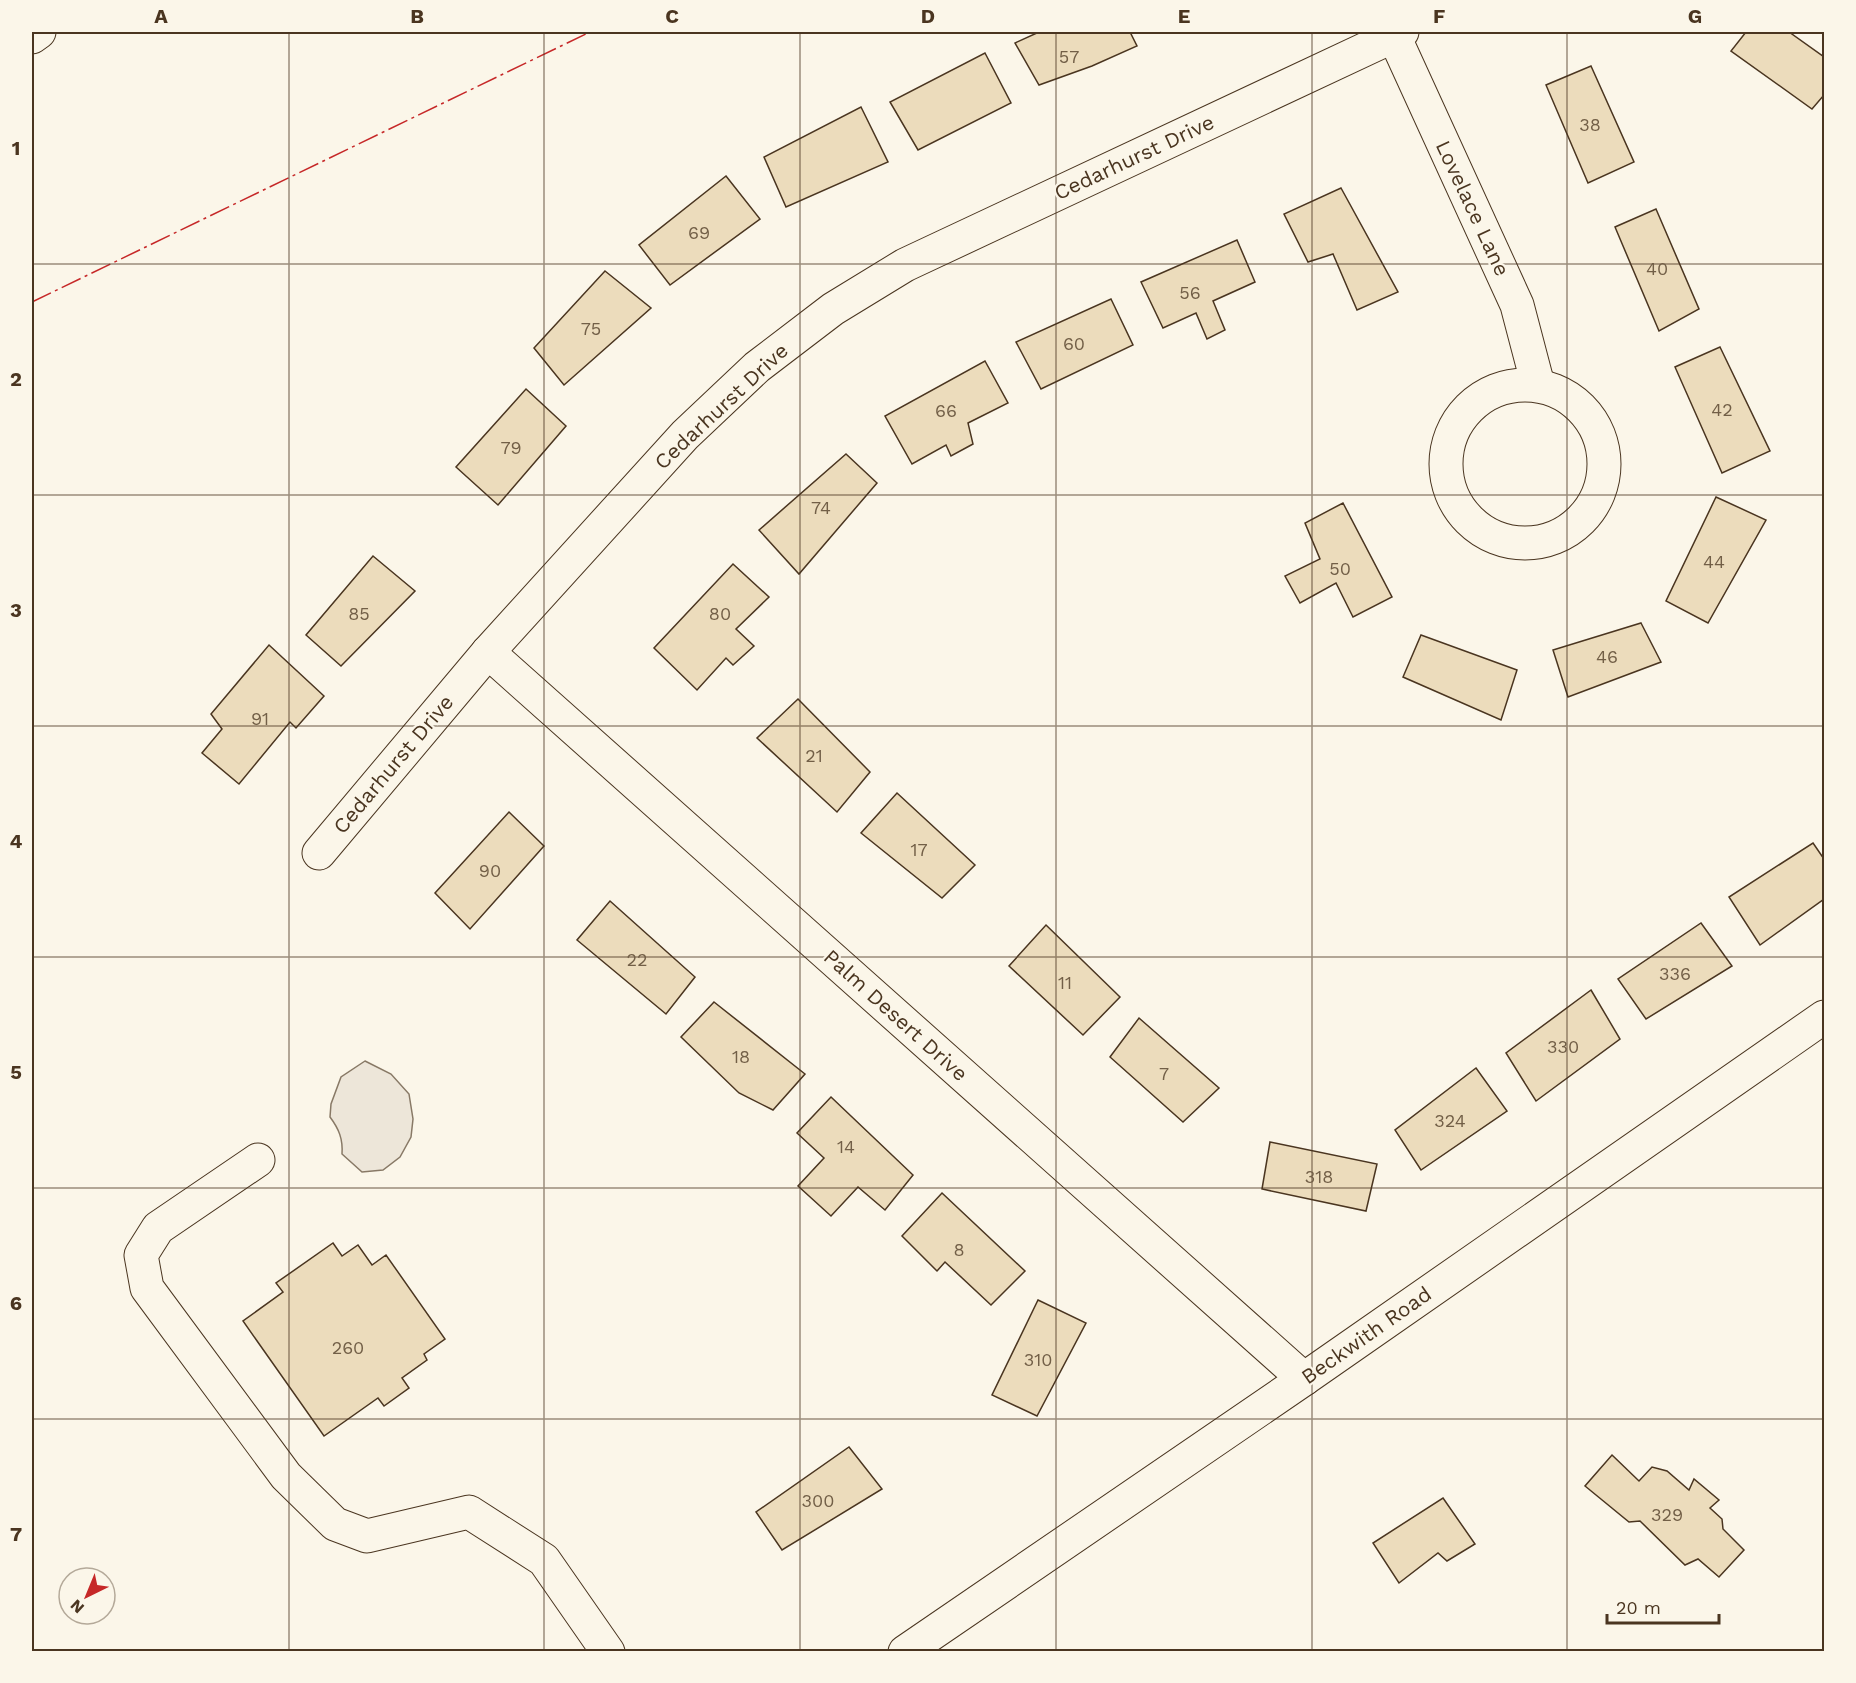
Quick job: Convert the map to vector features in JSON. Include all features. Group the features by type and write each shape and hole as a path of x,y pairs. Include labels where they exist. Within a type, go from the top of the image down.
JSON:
{"street":[{"path":"32,37 39,32"},
{"name":"Lovelace Lane","path":"1398,34 1517,305 1538,386"},
{"name":"Cedarhurst Drive","path":"319,853 488,652 685,435 757,366 833,309 905,265 1398,34"},
{"path":"1511,385 1538,386 1562,394 1583,409 1597,430 1605,455 1604,480 1594,504 1578,524 1556,537 1531,543 1505,541 1481,530 1461,511 1449,487 1446,460 1452,434 1465,412 1486,394 1511,385"},
{"name":"Palm Desert Drive","path":"488,652 1304,1379"},
{"name":"Beckwith Road","path":"905,1652 1304,1379 1824,1017"},
{"path":"258,1160 158,1228 141,1255 147,1288 286,1476 335,1524 367,1536 469,1512 544,1560 608,1652"}],"shaded area":[{"path":"365,1061 391,1074 409,1094 413,1119 411,1137 400,1157 383,1170 362,1172 342,1154 340,1134 330,1117 331,1104 341,1077"}],"building":[{"path":"1039,32 1130,32 1137,46 1092,66 1039,85 1015,43"},
{"path":"1746,32 1789,32 1824,57 1824,95 1812,109 1731,51"},
{"path":"985,53 1011,103 918,150 890,102"},
{"path":"1591,66 1634,162 1588,183 1546,85"},
{"path":"861,107 888,162 786,207 764,157"},
{"path":"726,176 760,219 670,285 639,245"},
{"path":"1341,188 1398,292 1357,310 1333,254 1308,262 1284,214"},
{"path":"1656,209 1699,309 1659,331 1615,227"},
{"path":"1237,240 1255,282 1213,301 1225,330 1207,339 1196,313 1163,328 1141,282"},
{"path":"605,271 651,308 564,385 534,348"},
{"path":"1111,299 1133,345 1041,389 1016,342"},
{"path":"1720,347 1770,451 1722,473 1675,367"},
{"path":"985,361 1008,403 968,423 973,444 951,456 946,445 912,464 885,416"},
{"path":"526,389 566,426 498,505 456,467"},
{"path":"846,454 877,483 799,574 759,530"},
{"path":"1716,497 1766,520 1708,623 1666,601"},
{"path":"1343,503 1392,597 1353,617 1336,583 1300,603 1285,576 1320,559 1305,523"},
{"path":"373,556 415,591 341,666 306,635"},
{"path":"733,564 769,597 736,629 754,646 733,665 726,658 697,690 654,648"},
{"path":"1641,623 1661,662 1568,697 1553,650"},
{"path":"1421,635 1517,670 1501,720 1403,677"},
{"path":"269,645 324,696 296,728 290,722 239,784 202,753 222,729 211,714"},
{"path":"798,699 870,772 837,812 757,738"},
{"path":"897,793 975,865 942,898 861,833"},
{"path":"509,812 544,846 470,929 435,893"},
{"path":"1813,843 1824,859 1824,899 1760,945 1729,897"},
{"path":"610,901 695,977 666,1014 577,940"},
{"path":"1701,923 1732,966 1646,1019 1618,979"},
{"path":"1046,925 1120,997 1083,1035 1009,966"},
{"path":"1591,990 1620,1039 1536,1101 1506,1053"},
{"path":"714,1002 805,1074 773,1110 739,1093 681,1037"},
{"path":"1139,1018 1219,1088 1183,1122 1110,1057"},
{"path":"1476,1068 1507,1111 1421,1170 1395,1130"},
{"path":"831,1097 913,1175 885,1210 858,1187 831,1216 798,1186 824,1158 797,1133"},
{"path":"1270,1142 1377,1164 1366,1211 1262,1189"},
{"path":"942,1193 1025,1271 991,1305 945,1262 937,1271 902,1236"},
{"path":"333,1243 342,1256 358,1245 372,1265 386,1255 445,1339 424,1354 427,1360 402,1378 409,1388 384,1406 378,1398 324,1436 243,1321 283,1292 276,1283"},
{"path":"1038,1300 1086,1323 1037,1416 992,1395"},
{"path":"849,1447 882,1489 782,1550 756,1512"},
{"path":"1612,1455 1639,1481 1652,1467 1667,1471 1689,1490 1694,1479 1719,1500 1710,1508 1722,1519 1723,1529 1744,1550 1719,1577 1698,1559 1685,1565 1640,1521 1629,1522 1585,1486"},
{"path":"1443,1498 1475,1544 1447,1561 1438,1553 1399,1583 1373,1543"}],"power":[{"path":"32,302 590,32"}]}
